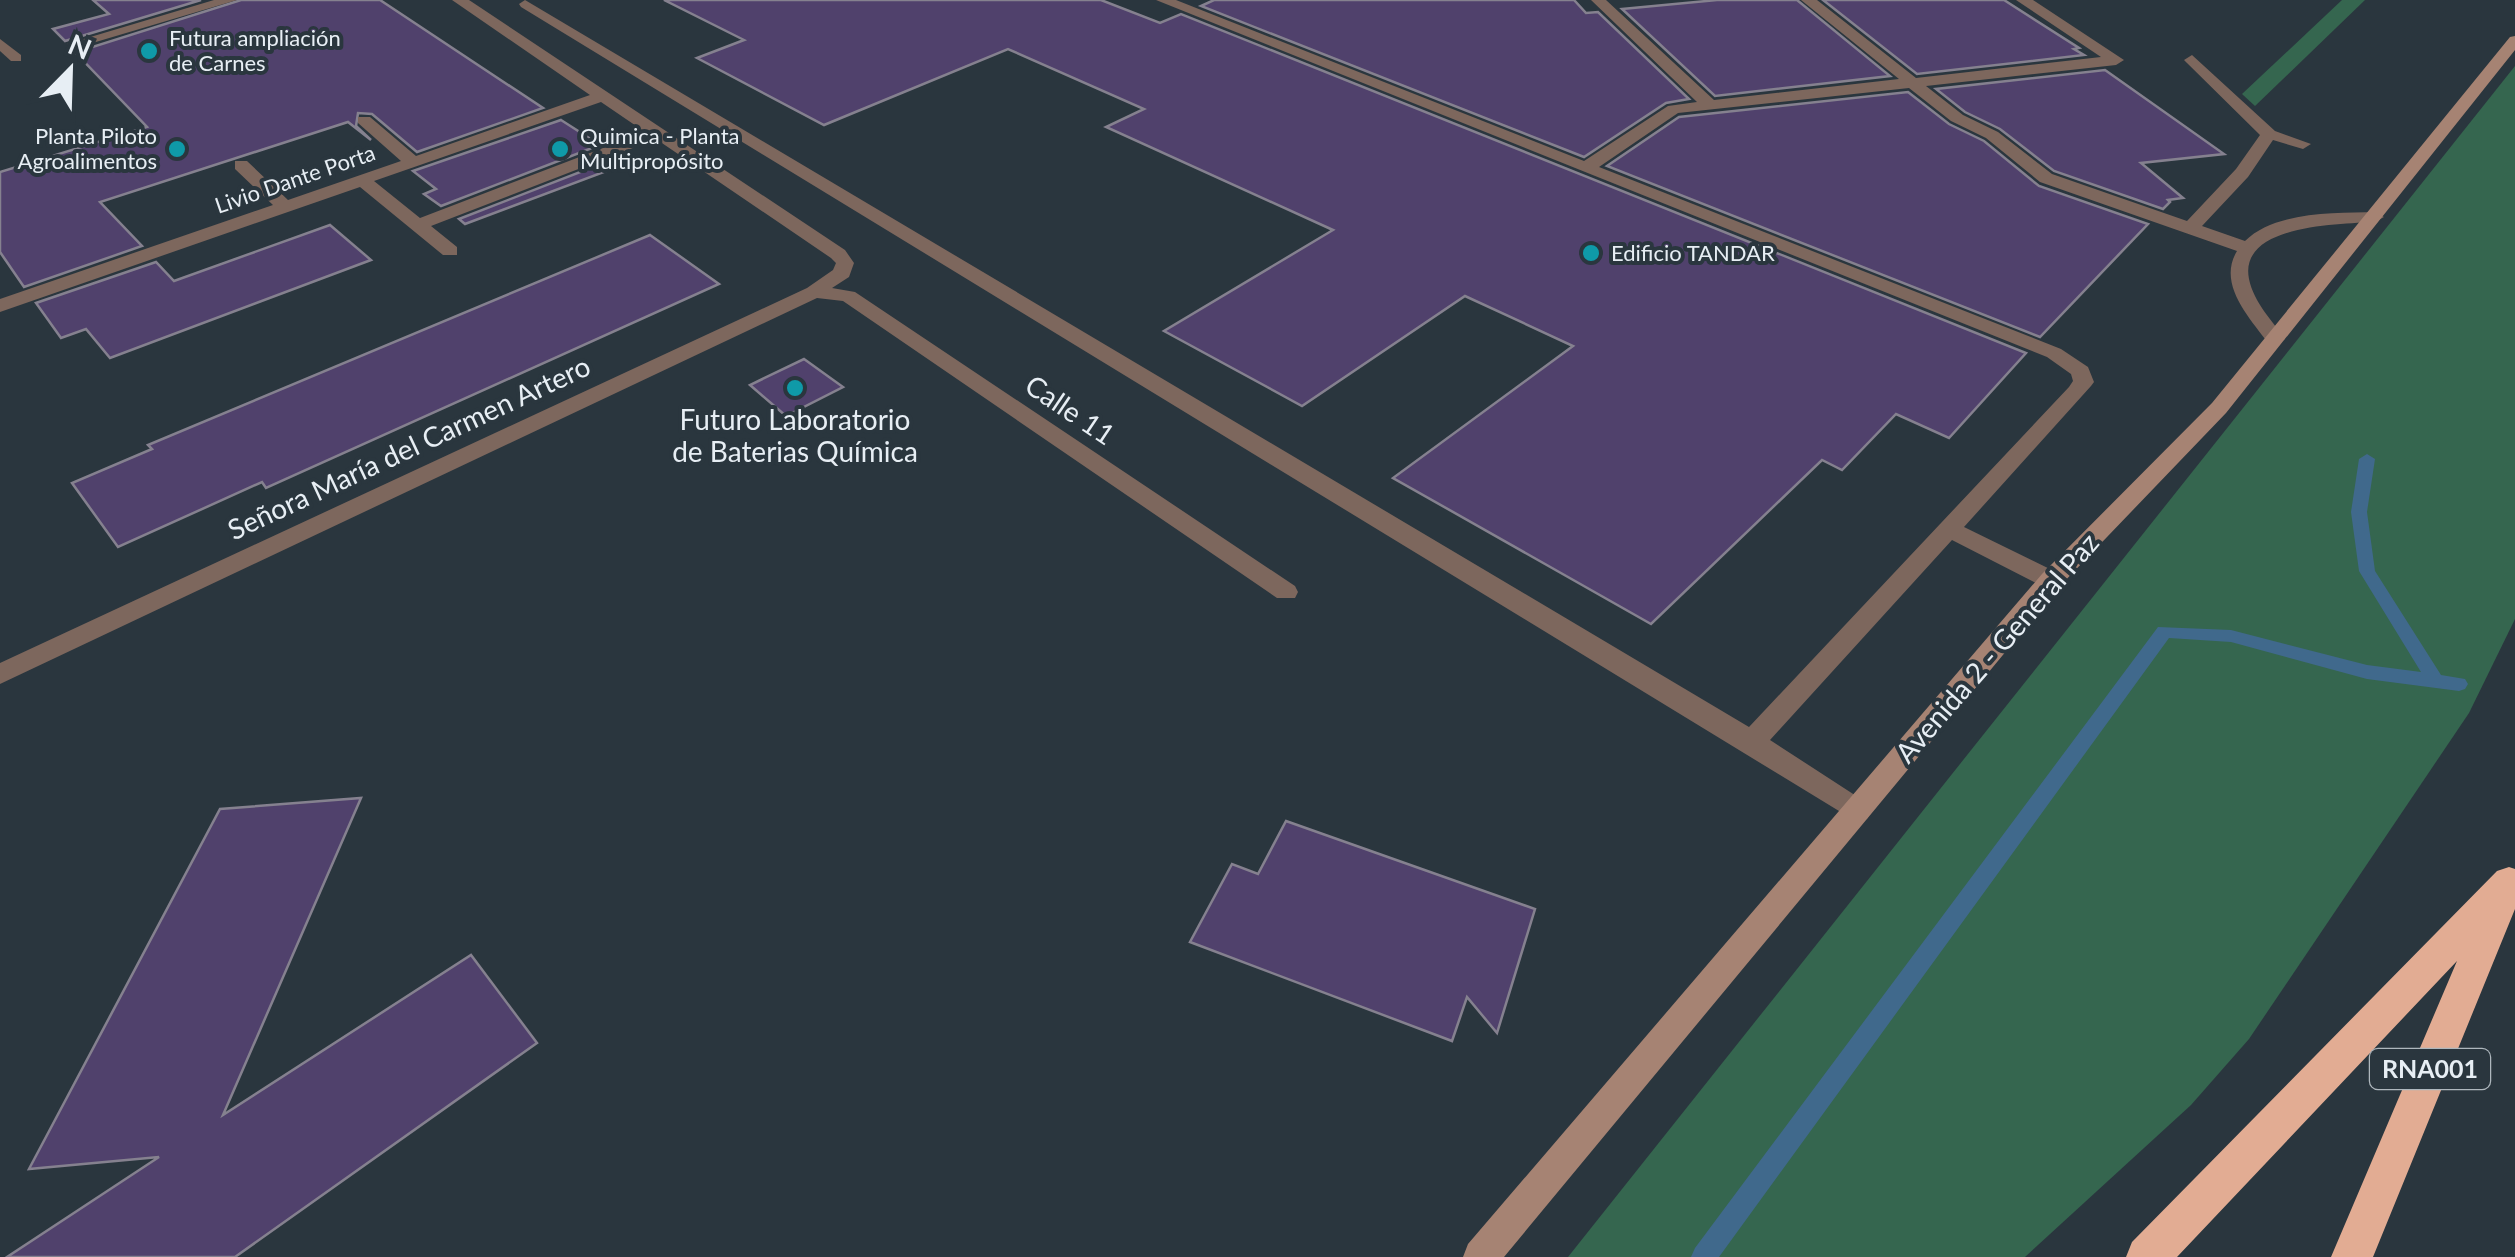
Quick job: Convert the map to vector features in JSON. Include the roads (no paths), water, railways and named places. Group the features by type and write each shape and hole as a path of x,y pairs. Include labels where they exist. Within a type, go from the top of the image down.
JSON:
{"highway":[{"path":"2147,1257 2512,874"},
{"name":"RNA001","path":"2352,1257 2512,874"}],"street":[{"name":"Avenida 2 - General Paz","path":"1481,1257 2050,580 2219,408 2515,40"}],"lane":[{"path":"74,44 230,0"},
{"path":"459,0 660,132"},
{"path":"538,0 526,4 1752,742 1857,810"},
{"path":"1598,0 1710,105"},
{"path":"1808,0 1957,118 1992,134 2046,178 2247,248"},
{"path":"1585,168 1674,109 2116,60 2023,0"},
{"path":"1167,1 2054,353 2081,370 2084,382 1752,742"},
{"path":"0,43 16,58"},
{"path":"2192,60 2268,134 2304,144"},
{"name":"Livio Dante Porta","path":"0,306 606,95"},
{"path":"364,120 413,162"},
{"path":"418,225 660,132"},
{"name":"Señora María del Carmen Artero","path":"0,674 814,292 842,273 844,263 838,254 660,132"},
{"path":"2190,228 2242,173 2268,134"},
{"path":"241,165 285,207"},
{"path":"362,180 450,251"},
{"path":"2275,340 2252,313 2239,288 2238,267 2247,248 2266,233 2295,222 2375,217"},
{"name":"Calle 11","path":"814,292 848,296 1286,592"},
{"path":"1948,529 2050,580"}],"waterway":[{"path":"2367,459 2359,512 2367,571 2434,679"},
{"path":"1704,1257 2164,631 2231,636 2367,672 2459,684"}],"place":[{"name":"Futura ampliación de Carnes","path":"149,51"},
{"name":"Planta Piloto Agroalimentos","path":"177,149"},
{"name":"Quimica - Planta Multipropósito","path":"560,149"},
{"name":"Edificio TANDAR","path":"1591,253"},
{"name":"Futuro Laboratorio de Baterias Química","path":"795,388"}]}
